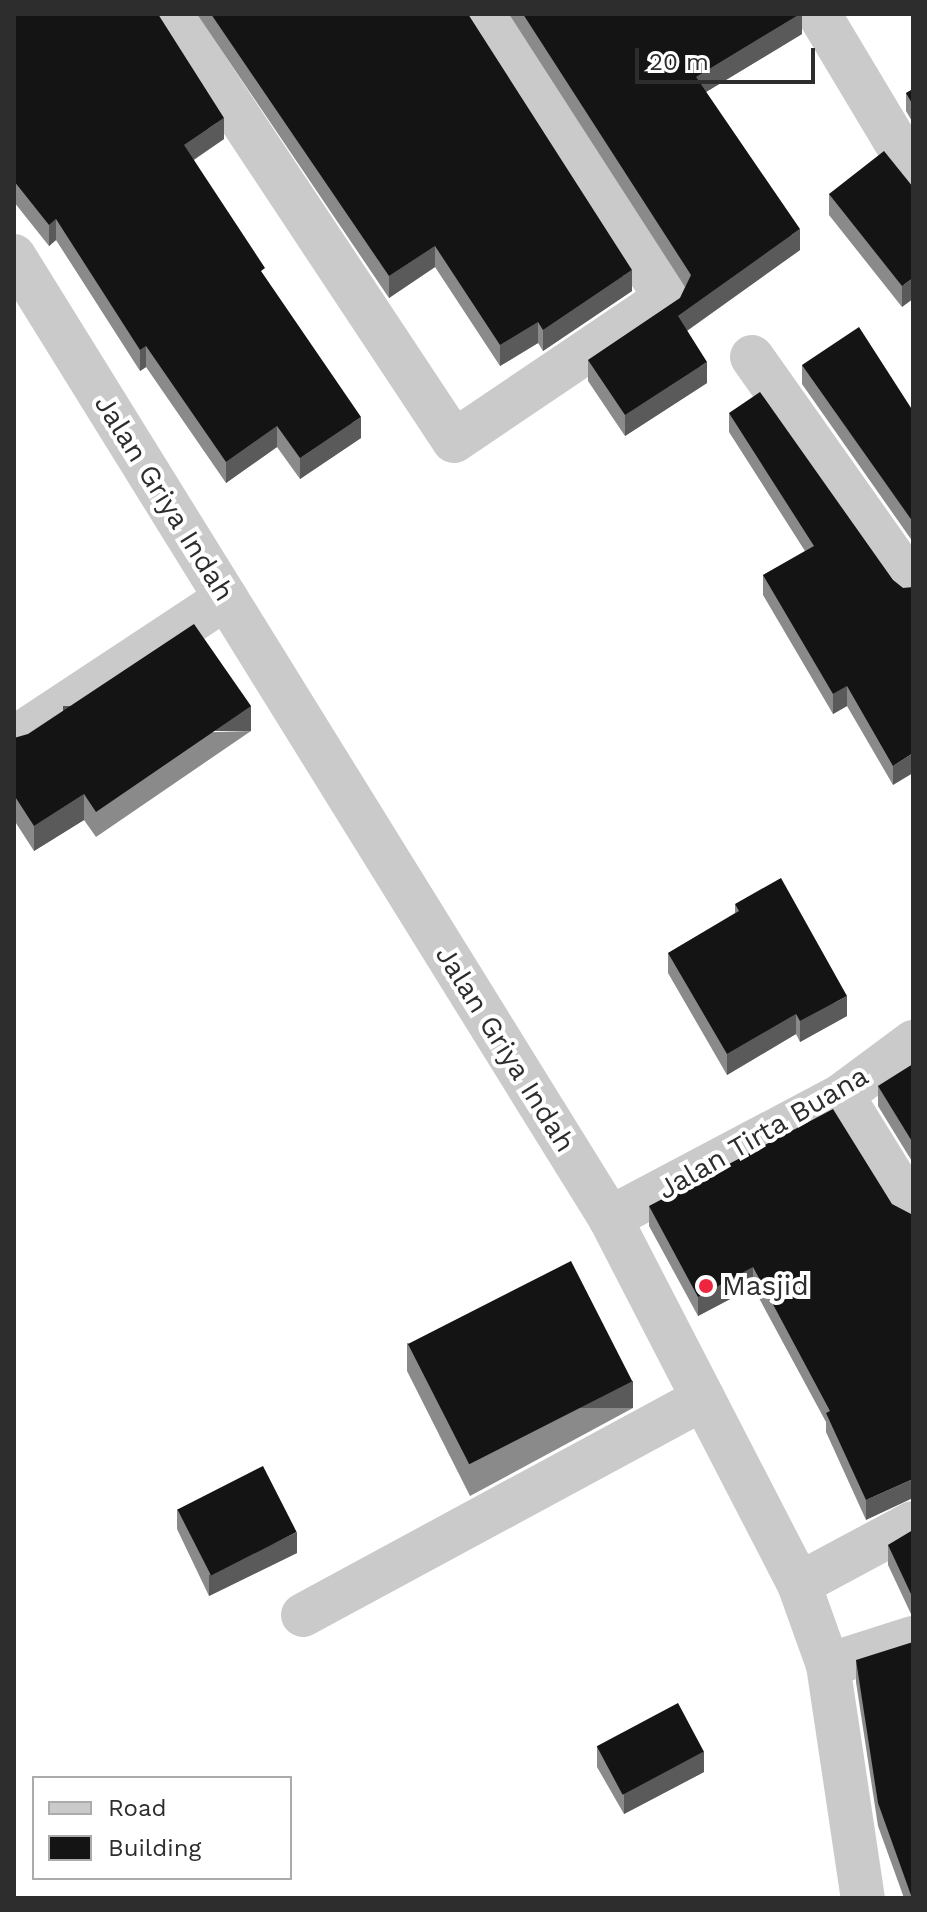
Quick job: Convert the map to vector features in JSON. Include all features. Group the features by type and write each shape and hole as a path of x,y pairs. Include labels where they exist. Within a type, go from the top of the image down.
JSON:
{"street":[{"path":"171,14 454,441 666,298 484,14"},
{"path":"819,14 913,171"},
{"name":"Jalan Griya Indah","path":"14,256 610,1218 799,1584 828,1665 863,1898"},
{"path":"752,357 913,585"},
{"path":"14,738 226,598"},
{"name":"Jalan Tirta Buana","path":"610,1218 842,1095 913,1042"},
{"path":"842,1095 913,1210"},
{"path":"303,1615 703,1399"},
{"path":"799,1584 913,1523"},
{"path":"828,1665 913,1638"}],"building":[{"path":"14,14 158,14 224,118 184,145 265,268 261,271 361,417 300,458 277,426 226,462 146,346 140,350 56,219 49,225 14,181"},
{"path":"211,14 468,14 632,270 543,330 538,322 500,345 435,246 389,276"},
{"path":"523,14 800,14 696,77 800,229 678,316 707,362 625,415 588,360 680,298 691,275"},
{"path":"913,89 913,105 906,93"},
{"path":"884,151 913,187 913,278 902,286 829,194"},
{"path":"859,327 913,411 913,522 802,365"},
{"path":"760,392 893,580 903,588 913,587 913,753 893,766 847,686 833,694 763,575 814,546 729,413"},
{"path":"194,624 251,706 96,812 84,794 34,826 14,795 14,738 28,734"},
{"path":"781,878 847,996 800,1021 796,1014 727,1054 668,953 739,911 735,904"},
{"path":"913,1064 913,1143 878,1086"},
{"path":"833,1109 892,1204 913,1215 913,1479 866,1500 826,1413 830,1411 753,1267 698,1297 649,1206"},
{"path":"571,1261 632,1381 469,1464 408,1344"},
{"path":"263,1466 297,1532 211,1576 177,1510"},
{"path":"913,1530 913,1595 888,1545"},
{"path":"913,1642 912,1898 878,1803 856,1660"},
{"path":"678,1703 704,1752 623,1795 597,1746"}],"place":[{"name":"Masjid","path":"706,1286"}]}
